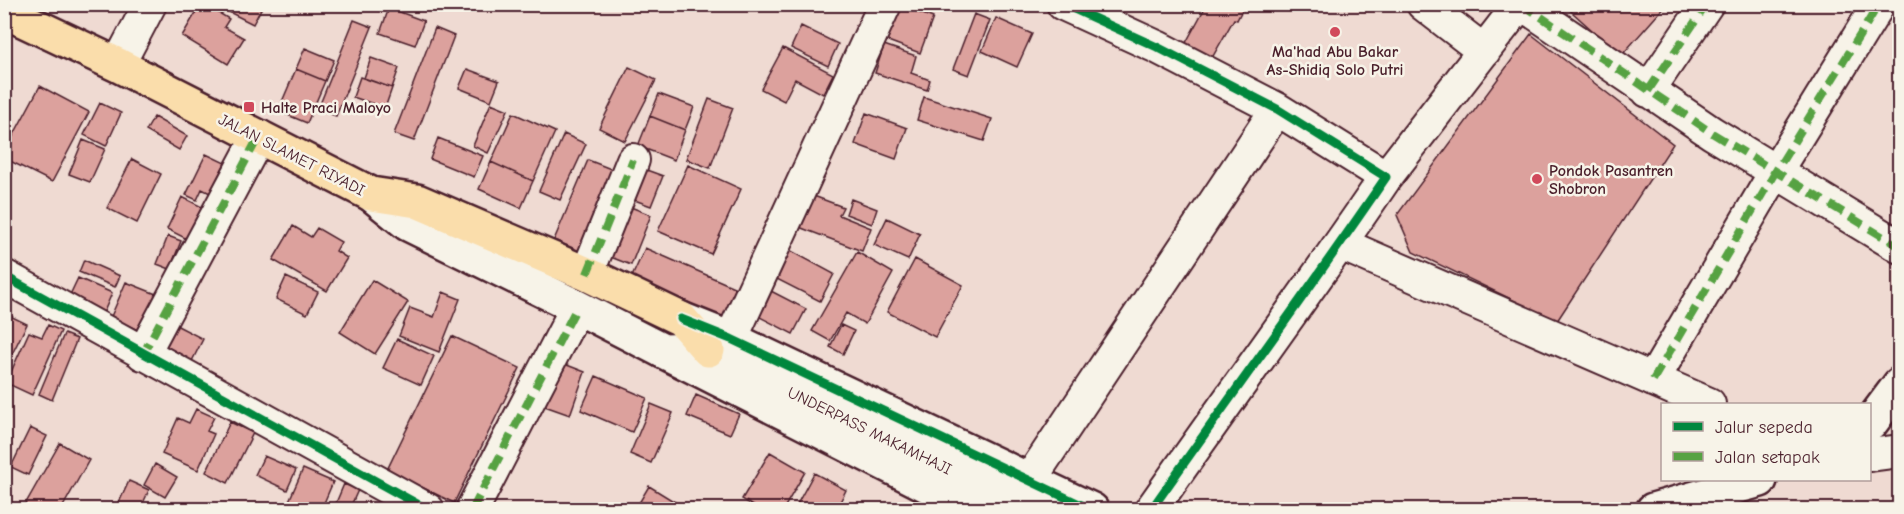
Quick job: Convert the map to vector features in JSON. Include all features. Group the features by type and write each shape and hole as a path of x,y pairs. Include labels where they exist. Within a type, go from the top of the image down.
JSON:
{"main road":[{"name":"JALAN SLAMET RIYADI","path":"4,10 118,65 371,194 417,201 587,274 681,319 719,344"},
{"path":"371,194 408,224 577,306 663,351 935,501 976,510"},
{"path":"663,351 719,344"},
{"name":"UNDERPASS MAKAMHAJI","path":"719,344 1030,495 1092,510"},
{"path":"1871,421 1899,384"},
{"path":"1653,510 1756,481"}],"street":[{"path":"118,65 150,4"},
{"path":"719,344 885,4"},
{"path":"1063,4 1157,48 1277,110 1386,177"},
{"path":"1423,4 1484,51"},
{"path":"1151,510 1240,382 1298,305 1386,177 1521,4 1712,133 1899,247"},
{"path":"1648,91 1707,4"},
{"path":"1653,380 1776,171 1879,4"},
{"path":"1030,495 1277,110"},
{"path":"143,354 259,136"},
{"path":"587,274 633,160"},
{"path":"1341,244 1705,403"},
{"path":"4,276 428,510"},
{"path":"482,506 577,306"},
{"path":"1871,455 1899,451"}],"building":[{"path":"201,4 229,19 224,27 244,38 228,64 182,36"},
{"path":"220,4 257,4 262,7 253,24 219,7"},
{"path":"897,4 933,18 920,53 880,38"},
{"path":"1207,4 1245,4 1208,65 1182,50"},
{"path":"1563,4 1667,4 1621,56"},
{"path":"389,8 424,21 415,45 380,33"},
{"path":"974,14 990,20 969,75 953,69"},
{"path":"996,18 1032,34 1017,67 982,51"},
{"path":"354,20 372,27 336,116 318,109"},
{"path":"801,26 838,44 828,66 791,48"},
{"path":"435,28 454,36 414,141 394,134"},
{"name":"Pondok Pasantren Shobron","path":"1531,34 1673,144 1557,321 1413,252 1397,215"},
{"path":"884,45 916,56 911,73 930,80 927,90 875,73"},
{"path":"305,48 334,60 325,81 296,69"},
{"path":"783,48 833,74 823,94 795,79 784,101 761,89"},
{"path":"371,58 399,68 392,88 364,78"},
{"path":"629,67 656,80 625,141 599,128"},
{"path":"296,69 325,81 307,123 278,111"},
{"path":"467,69 499,81 491,101 459,88"},
{"path":"360,77 392,88 385,108 353,97"},
{"path":"40,86 89,112 52,182 4,158 4,153"},
{"path":"659,94 694,107 685,130 650,116"},
{"path":"924,97 992,119 984,141 917,120"},
{"path":"709,99 733,108 710,168 686,159"},
{"path":"100,103 121,113 106,146 84,135"},
{"path":"491,103 508,110 488,153 473,146"},
{"path":"513,113 555,132 533,181 491,162"},
{"path":"866,113 907,128 896,159 855,144"},
{"path":"650,116 685,130 674,160 638,146"},
{"path":"154,117 187,136 179,150 146,131"},
{"path":"564,134 586,144 560,200 539,191"},
{"path":"438,138 483,156 474,177 430,159"},
{"path":"83,140 105,149 90,182 69,174"},
{"path":"206,154 225,163 210,193 202,189 197,200 186,195"},
{"path":"132,159 161,174 137,223 107,208"},
{"path":"588,160 621,173 586,254 554,240"},
{"path":"491,162 533,181 521,208 479,189"},
{"path":"688,165 741,189 711,254 658,231"},
{"path":"641,168 663,176 651,206 629,198"},
{"path":"803,192 843,207 839,215 871,228 862,251 791,224"},
{"path":"182,197 204,208 189,240 167,229"},
{"path":"851,199 877,209 872,224 846,214"},
{"path":"623,204 651,215 631,265 603,254"},
{"path":"887,218 920,234 908,260 874,245"},
{"path":"293,226 311,237 317,228 341,242 336,251 347,258 327,291 273,260"},
{"path":"168,236 181,241 170,269 157,264"},
{"path":"782,246 834,274 820,301 767,274"},
{"path":"645,248 736,288 722,320 631,279"},
{"path":"857,252 893,273 865,324 846,313 830,341 812,331"},
{"path":"915,259 963,285 935,337 887,312"},
{"path":"84,260 120,276 115,287 79,272"},
{"path":"286,277 318,292 307,314 276,299"},
{"path":"78,278 112,293 103,314 68,299"},
{"path":"372,280 408,302 375,354 340,332"},
{"path":"126,282 156,294 140,331 127,325 122,335 106,328"},
{"path":"767,289 806,309 793,334 754,314"},
{"path":"443,292 460,299 439,352 399,336 410,308 434,317"},
{"path":"4,313 27,324 4,370"},
{"path":"174,324 203,339 190,365 161,350"},
{"path":"48,325 61,331 32,395 6,383 29,332 42,337"},
{"path":"841,325 854,331 843,354 830,347"},
{"path":"64,334 77,339 52,400 39,394"},
{"path":"452,336 520,368 454,503 387,470"},
{"path":"397,339 434,356 421,385 383,368"},
{"path":"554,360 585,372 570,415 539,404"},
{"path":"596,376 647,398 632,432 581,410"},
{"path":"696,395 739,414 730,434 687,416"},
{"path":"651,404 673,413 651,463 630,454"},
{"path":"196,409 214,417 207,431 214,434 198,470 162,454 178,418 189,423"},
{"path":"230,422 253,433 228,483 206,472"},
{"path":"30,428 47,436 28,475 11,467"},
{"path":"60,443 89,460 61,510 22,510"},
{"path":"770,452 805,472 783,510 760,510 742,499"},
{"path":"264,456 296,470 287,490 255,475"},
{"path":"155,464 177,477 165,497 144,485"},
{"path":"303,469 333,482 321,510 285,510"},
{"path":"814,473 846,490 836,510 794,510"},
{"path":"129,481 149,490 140,510 118,510 116,509"},
{"path":"344,484 358,490 349,510 333,510"},
{"path":"649,486 680,505 677,510 650,510 639,503"}],"marked path":[{"path":"1522,4 1712,133 1900,247"},
{"path":"1648,91 1707,4"},
{"path":"1653,380 1776,171 1879,4"},
{"path":"145,355 143,354 259,136"},
{"path":"587,274 633,160"},
{"path":"472,510 577,307"}],"cycle path":[{"path":"1063,4 1157,47 1277,109 1386,177 1151,510"},
{"path":"4,276 428,510"},
{"path":"681,319 731,339 1092,510"}],"place":[{"name":"Ma'had Abu Bakar As-Shidiq Solo Putri","path":"1335,32"},
{"name":"Halte Praci Maloyo","path":"249,107"},
{"name":"Pondok Pasantren Shobron","path":"1537,179"}]}
